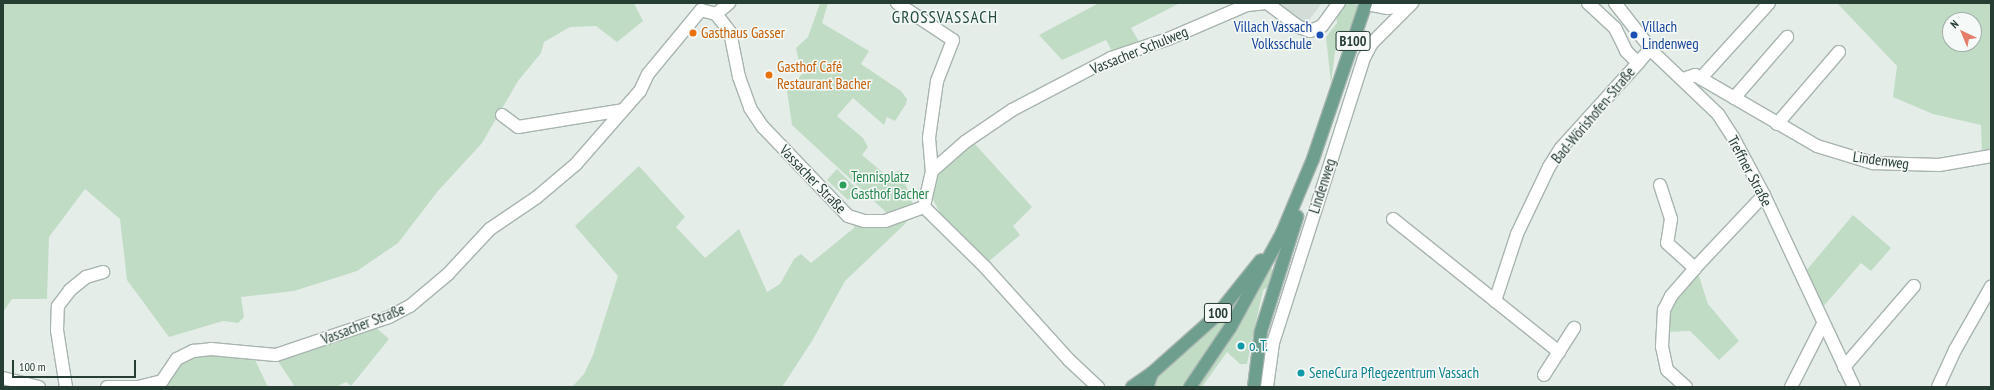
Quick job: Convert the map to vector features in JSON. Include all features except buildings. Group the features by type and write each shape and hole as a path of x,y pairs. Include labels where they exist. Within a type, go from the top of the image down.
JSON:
{"main road":[{"name":"B100","path":"1190,387 1230,328 1282,233 1313,159 1372,5"},
{"path":"1254,387 1261,331 1287,243 1314,175 1313,159"},
{"name":"100","path":"1132,387 1152,373 1222,309 1257,266 1270,243 1282,233"},
{"name":"100","path":"1147,387 1152,373"}],"street":[{"path":"716,14 729,3"},
{"path":"897,3 952,40 937,81 929,138 932,171 924,207 985,267 1069,360 1098,387"},
{"name":"Vassacher Schulweg","path":"932,171 965,142 1012,110 1110,58 1168,39 1247,5 1267,3 1299,27 1310,31 1322,26 1339,3"},
{"path":"1372,5 1400,7 1412,3"},
{"name":"Lindenweg","path":"1267,387 1272,343 1364,58 1382,32 1412,3"},
{"path":"1588,3 1615,28 1626,51 1638,63 1651,48"},
{"name":"Treffner Straße","path":"1615,3 1651,48 1718,114 1764,195 1823,324 1854,387"},
{"path":"1683,79 1695,75 1701,78 1769,3"},
{"path":"1372,5 1384,21 1382,32"},
{"name":"Vassacher Straße","path":"107,387 138,387 162,384 177,359 193,351 211,349 276,355 390,317 410,306 448,274 490,229 537,197 576,164 640,91 648,74 696,6 716,14 730,32 739,77 750,108 763,127 848,216 864,221 885,221 924,207"},
{"path":"1734,98 1787,38"},
{"path":"1777,124 1839,52"},
{"name":"Bad-Wörishofen-Straße","path":"1495,300 1517,234 1549,167 1561,148 1638,63"},
{"name":"Lindenweg","path":"1701,78 1777,124 1817,146 1873,163 1939,165 1991,156"},
{"path":"502,115 518,127 623,110"},
{"path":"1660,185 1671,219 1667,243 1695,268"},
{"path":"1686,387 1667,370 1661,329 1664,310 1671,296 1695,268 1764,195"},
{"path":"1393,219 1558,352"},
{"path":"66,387 57,330 58,306 70,290 81,281 103,272"},
{"path":"1844,367 1914,286"},
{"path":"1938,387 1955,350 1991,287"},
{"path":"1791,387 1823,324"},
{"path":"1544,374 1574,328"},
{"path":"3,378 33,387"}],"shaded area":[{"path":"1273,3 1322,3 1306,24"}],"green space":[{"path":"3,3 634,3 643,21 617,42 596,26 570,27 544,42 541,53 518,81 482,143 438,191 398,243 357,271 294,291 241,297 244,317 238,323 223,321 169,337 127,280 120,219 85,189 49,237 47,299 12,299 3,312"},
{"path":"820,3 828,3 822,23 869,51 861,64 901,91 907,99 906,104 895,121 887,117 884,125 853,98 837,116 863,138 868,147 862,155 887,176 900,170 913,204 888,214 792,125 787,91 802,74 796,48 808,37"},
{"path":"1099,3 1180,3 1131,28 1141,45 1113,53 1106,40 1062,60 1039,35"},
{"path":"1350,3 1359,5 1351,26 1335,52 1331,84 1326,37 1337,23 1336,13 1343,6"},
{"path":"1837,3 1991,3 1991,153 1982,154 1981,125 1933,114 1893,97 1897,66"},
{"path":"974,143 1032,207 1013,226 1020,235 988,262 940,213 933,199 935,181 943,167"},
{"path":"639,166 685,217 676,227 705,258 739,229 767,292 780,284 794,259 801,254 811,263 854,228 854,224 907,217 907,222 845,281 812,341 782,387 572,387 584,374 593,355 618,276 575,226"},
{"name":"Tennisplatz Gasthof Bacher","path":"837,169 858,190 848,200 827,180"},
{"path":"1853,215 1891,248 1871,271 1861,263 1822,308 1805,272"},
{"path":"1271,268 1275,271 1270,286 1263,290 1247,364 1240,364 1227,352 1202,387 1195,387 1244,315"},
{"path":"1698,273 1708,304 1739,341 1719,360 1690,331 1664,332 1670,305"},
{"path":"1239,297 1241,300 1214,344 1183,387 1152,387 1160,372 1214,324"},
{"path":"374,326 389,339 351,386 346,382 336,387 295,387 278,361 280,356"},
{"path":"210,351 254,358 268,387 166,387 165,383 181,360"}],"place":[{"name":"Gasthaus Gasser","path":"693,33"},
{"name":"Villach Vassach Volksschule","path":"1320,35"},
{"name":"Villach Lindenweg","path":"1634,35"},
{"name":"Gasthof Café Restaurant Bacher","path":"769,75"},
{"name":"Tennisplatz Gasthof Bacher","path":"843,185"},
{"name":"o. T.","path":"1241,346"},
{"name":"SeneCura Pflegezentrum Vassach","path":"1301,373"}],"district":[{"name":"GROSSVASSACH","path":"945,18"}]}
